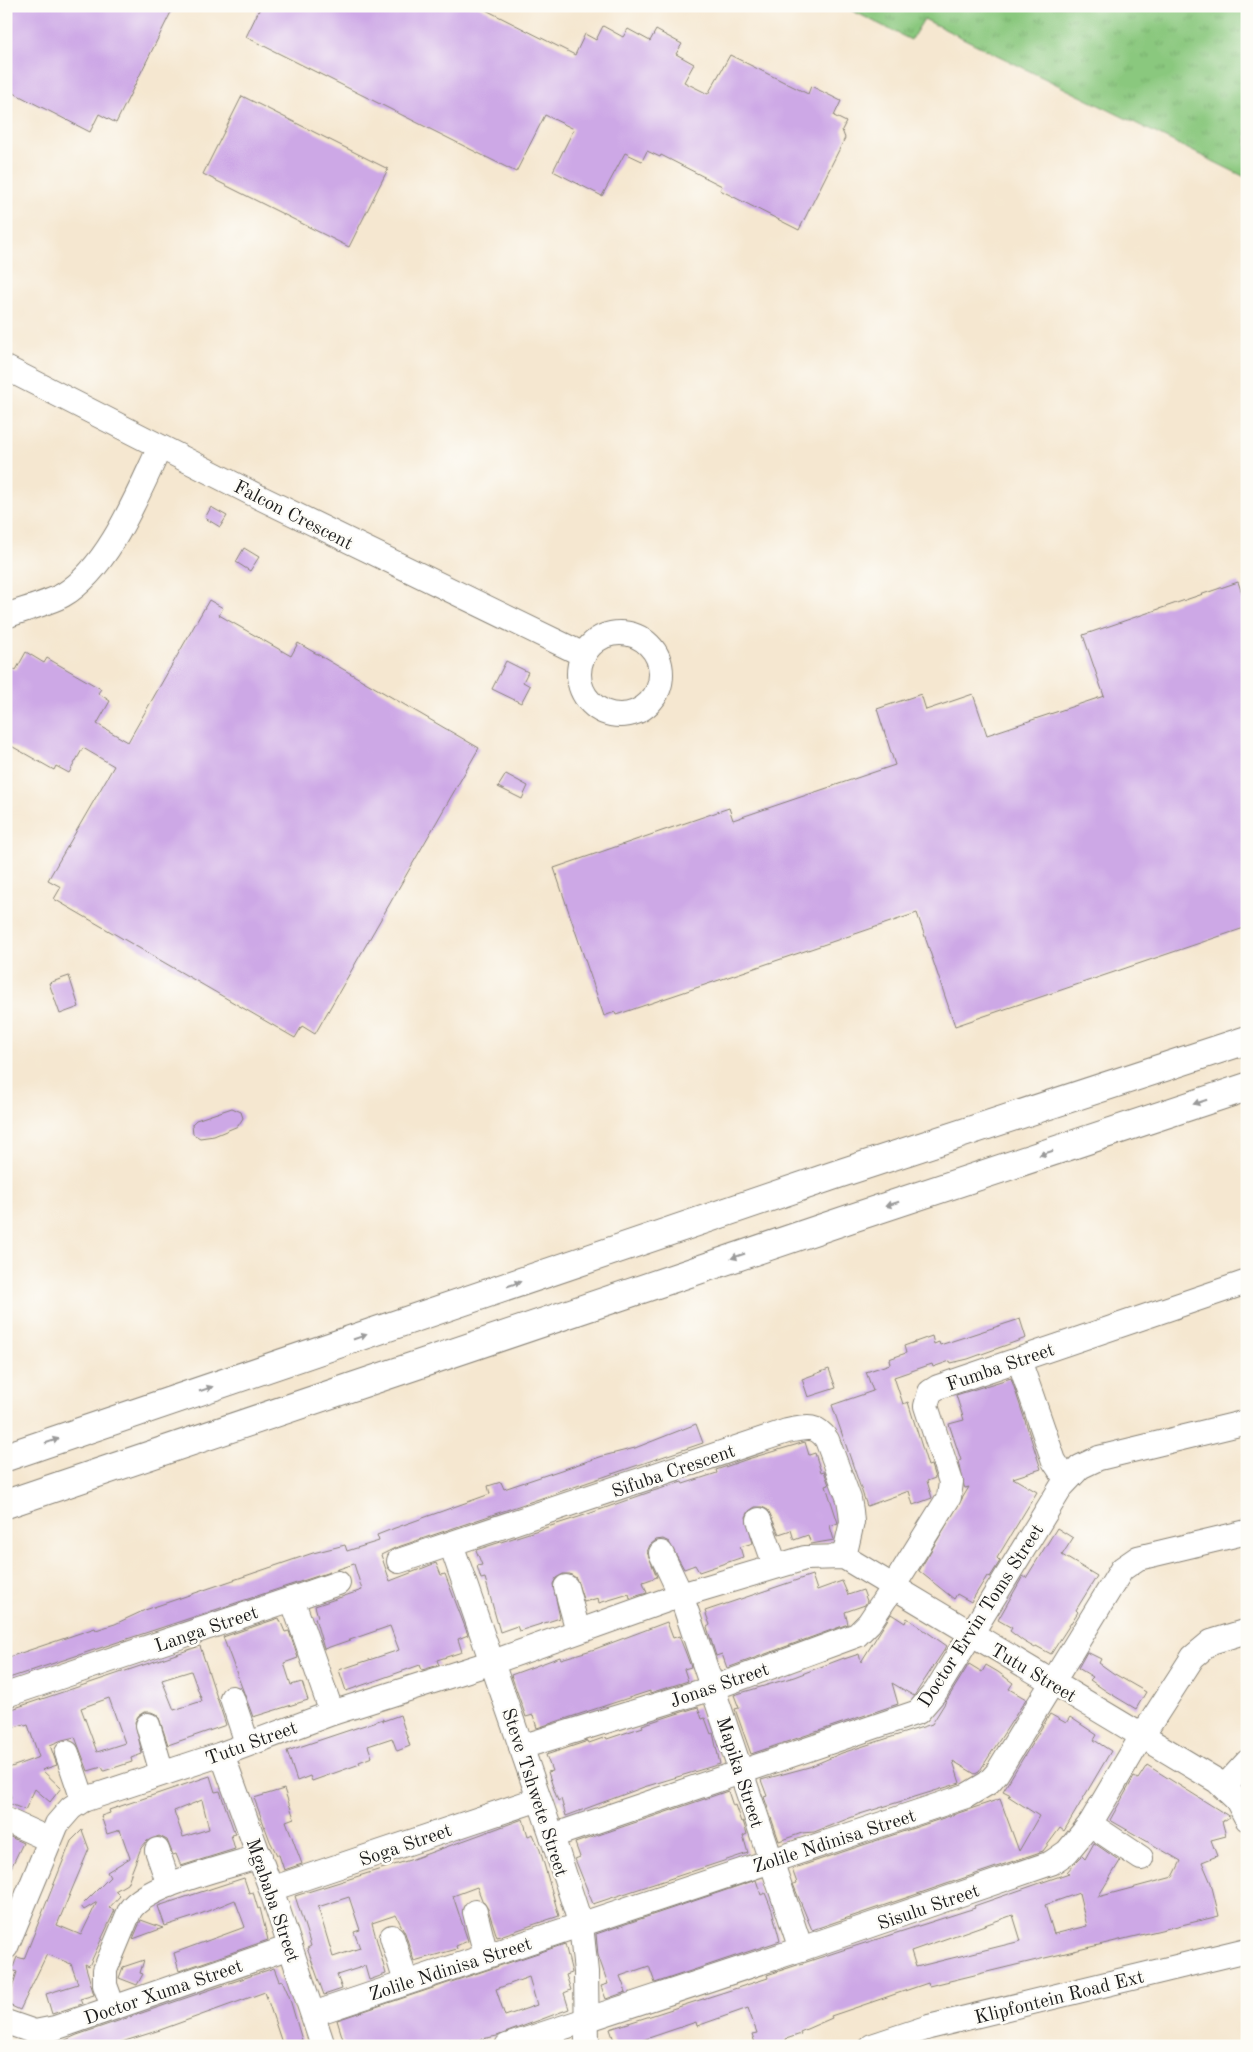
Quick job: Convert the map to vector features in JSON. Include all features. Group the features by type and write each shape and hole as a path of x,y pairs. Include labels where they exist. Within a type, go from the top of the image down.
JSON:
{"highway":[{"path":"6,1457 838,1174 1247,1040"},
{"path":"6,1504 846,1220 1247,1087"}],"street":[{"name":"Falcon Crescent","path":"6,368 435,585 584,656"},
{"path":"6,616 62,595 92,571 124,523 160,447"},
{"name":"Fumba Street","path":"893,1587 947,1502 951,1491 951,1482 927,1410 928,1396 938,1387 1247,1282"},
{"path":"1019,1360 1054,1461 1066,1480"},
{"name":"Doctor Ervin Toms Street","path":"552,1836 742,1771 898,1721 918,1712 936,1691 1066,1480 1080,1467 1100,1458 1247,1422"},
{"name":"Sifuba Crescent","path":"399,1561 787,1431 810,1426 822,1432 827,1440 849,1499 852,1522 844,1558"},
{"path":"759,1520 775,1566"},
{"name":"Zolile Ndinisa Street","path":"313,2014 966,1796 981,1789 997,1773 1118,1575 1127,1564 1138,1558 1247,1532"},
{"name":"Steve Tshwete Street","path":"451,1544 552,1836 580,1925 585,1965 587,2046"},
{"path":"662,1553 681,1595"},
{"name":"Tutu Street","path":"9,1934 50,1840 66,1813 83,1800 222,1754 247,1743 332,1713 493,1662 681,1595 805,1558 844,1558 1224,1787 1238,1800 1247,1819"},
{"name":"Langa Street","path":"6,1695 338,1583"},
{"path":"566,1587 578,1631"},
{"name":"Jonas Street","path":"521,1747 713,1688 851,1639 863,1630 893,1587"},
{"name":"Mapika Street","path":"681,1595 801,1949"},
{"path":"292,1599 332,1713"},
{"name":"Sisulu Street","path":"507,2046 1040,1868 1067,1852 1090,1824 1186,1666 1201,1649 1222,1637 1247,1631"},
{"path":"232,1698 247,1743"},
{"path":"148,1725 162,1773"},
{"path":"68,1753 83,1800"},
{"name":"Mgababa Street","path":"222,1754 260,1856 323,2046"},
{"path":"1224,1787 1247,1762"},
{"name":"Soga Street","path":"271,1889 539,1799"},
{"path":"6,1820 50,1840"},
{"path":"1090,1824 1141,1858"},
{"path":"157,1850 169,1885"},
{"path":"114,2007 105,1986 105,1970 130,1910 141,1898 169,1885 260,1856"},
{"path":"475,1912 486,1955"},
{"path":"392,1937 406,1982"},
{"name":"Doctor Xuma Street","path":"6,2022 29,2031 42,2032 290,1948"},
{"name":"Klipfontein Road Ext","path":"872,2046 929,2027 1247,1950"}],"green space":[{"path":"843,6 1247,6 1247,178 924,19 911,40"}],"building":[{"path":"6,6 174,6 116,123 99,114 90,132 6,89"},
{"path":"261,6 478,6 575,55 585,34 596,40 603,26 623,37 628,29 650,41 656,30 682,44 676,54 694,64 684,82 708,94 730,55 808,94 811,86 841,101 834,116 846,122 842,130 845,138 799,230 720,190 722,186 661,155 660,157 647,151 642,161 625,153 602,196 553,171 574,129 545,115 516,172 246,37"},
{"path":"242,96 388,169 349,247 203,174"},
{"path":"211,507 227,516 220,527 205,518"},
{"path":"244,548 259,557 250,571 236,562"},
{"path":"1238,582 1247,607 1247,927 955,1026 917,913 616,1015 615,1012 604,1016 554,868 729,808 733,820 895,765 877,709 921,694 926,710 973,694 987,735 1104,696 1083,635"},
{"path":"209,600 223,608 219,615 291,656 298,643 479,748 315,1034 302,1026 295,1038 54,899 61,887 48,880 114,766 83,748 69,773 56,766 54,770 6,743 6,666 16,670 26,652 44,663 47,658 101,689 98,693 110,701 97,724 128,742"},
{"path":"506,661 528,672 523,682 530,686 521,703 492,689"},
{"path":"506,774 528,786 522,799 498,787"},
{"path":"69,976 79,1007 60,1014 49,983"},
{"path":"232,1108 241,1112 243,1118 238,1126 214,1136 200,1138 193,1134 192,1124 196,1120"},
{"path":"1020,1319 1026,1338 968,1359 951,1363 950,1361 933,1367 932,1364 894,1377 903,1404 908,1402 928,1466 931,1465 935,1478 927,1481 932,1498 913,1505 909,1491 867,1506 832,1405 873,1391 866,1372 890,1364 889,1359 906,1353 904,1346 932,1336 934,1344 939,1342 940,1345"},
{"path":"829,1369 836,1388 808,1397 802,1379"},
{"path":"1011,1378 1041,1469 1013,1478 1037,1492 997,1558 1000,1561 990,1577 987,1576 971,1602 957,1594 954,1599 919,1571 969,1487 965,1488 964,1486 959,1461 961,1460 949,1424 964,1420 956,1395"},
{"path":"696,1424 703,1443 395,1548 381,1555 390,1581 436,1563 441,1575 445,1574 468,1635 458,1639 462,1652 437,1660 439,1665 422,1670 420,1665 346,1691 339,1670 399,1650 390,1626 324,1649 315,1618 318,1617 315,1606 362,1590 354,1564 6,1679 6,1658 95,1628 96,1630 115,1624 145,1610 313,1553 345,1545 347,1551 379,1541 377,1535 490,1494 488,1486 501,1482 504,1489 603,1456 635,1448"},
{"path":"805,1442 809,1455 815,1453 821,1472 824,1471 829,1485 826,1486 838,1523 830,1526 834,1540 811,1544 808,1535 794,1540 791,1530 779,1534 768,1510 762,1507 755,1507 749,1511 746,1517 753,1543 740,1547 743,1557 699,1572 695,1565 684,1569 669,1542 663,1539 656,1540 650,1545 647,1552 657,1577 643,1582 647,1593 630,1598 629,1594 599,1603 598,1598 584,1602 576,1578 570,1574 563,1574 556,1578 553,1584 560,1618 519,1631 517,1626 500,1632 485,1578 481,1579 477,1566 482,1565 476,1550 650,1492 717,1473 716,1470"},
{"path":"1057,1528 1073,1538 1062,1555 1097,1576 1076,1610 1078,1612 1051,1654 1023,1641 1010,1631 1012,1628 998,1620 1023,1576 1026,1578"},
{"path":"812,1575 817,1590 842,1581 848,1595 863,1590 867,1601 865,1605 845,1612 848,1624 727,1668 722,1654 716,1656 707,1627 710,1625 705,1611"},
{"path":"891,1614 905,1623 907,1618 947,1646 914,1696 892,1683 898,1704 751,1754 735,1709 739,1708 734,1695 794,1677 859,1654 861,1662"},
{"path":"279,1618 285,1632 289,1631 298,1658 284,1663 291,1685 302,1682 308,1700 253,1717 223,1637"},
{"path":"667,1622 673,1638 679,1636 691,1667 684,1669 688,1681 650,1693 650,1691 537,1728 533,1715 526,1717 511,1675 560,1657 561,1659 595,1649"},
{"path":"200,1646 226,1725 168,1745 158,1715 144,1712 138,1716 135,1722 142,1754 131,1758 132,1762 104,1771 102,1767 88,1771 75,1737 50,1745 57,1765 42,1770 61,1788 50,1802 35,1789 25,1810 8,1803 11,1797 6,1784 6,1769 39,1757 28,1725 25,1726 24,1724 9,1729 6,1711","holes":["191,1671 202,1701 174,1710 162,1680","109,1698 125,1743 97,1752 81,1708"]},
{"path":"1087,1652 1101,1659 1099,1663 1113,1673 1146,1692 1136,1709 1090,1680 1093,1677 1078,1668"},
{"path":"969,1664 982,1672 986,1665 998,1672 1013,1683 1009,1689 1026,1699 979,1772 975,1774 953,1761 960,1783 860,1814 814,1832 802,1833 779,1841 764,1797 767,1796 761,1780 809,1767 842,1753 932,1724"},
{"path":"698,1707 702,1719 705,1718 711,1734 713,1733 720,1764 644,1787 566,1816 561,1799 558,1801 548,1772 552,1771 546,1755 588,1741 589,1743 606,1737 607,1739 643,1727 642,1725"},
{"path":"1050,1714 1066,1723 1070,1717 1097,1735 1094,1740 1111,1751 1064,1831 1060,1828 1043,1851 812,1930 793,1884 797,1883 792,1869 1000,1799 1019,1851 1039,1816 1003,1791"},
{"path":"400,1715 410,1746 397,1751 392,1738 368,1746 372,1757 359,1762 360,1764 312,1781 310,1776 297,1781 287,1751"},
{"path":"1147,1765 1230,1817 1222,1821 1226,1836 1211,1840 1217,1856 1202,1862 1211,1883 1219,1916 929,1986 928,1983 831,2016 832,2018 800,2032 801,2034 786,2039 787,2043 778,2046 756,2046 752,2034 757,2033 748,2008 697,2026 696,2022 634,2043 616,2046 610,2029 768,1978 767,1975 975,1908 974,1906 1069,1873 1067,1872 1082,1856 1085,1859 1094,1843 1120,1861 1098,1897 1173,1877 1181,1861 1110,1820 1134,1777 1138,1779","holes":["1079,1893 1087,1926 1054,1934 1045,1905","1013,1915 1021,1941 916,1967 911,1951"]},
{"path":"210,1776 215,1792 220,1791 235,1834 231,1835 235,1849 181,1866 176,1854 173,1855 167,1840 159,1836 147,1841 141,1848 127,1884 115,1891 120,1896 109,1908 115,1910 89,1966 85,1964 94,1995 80,1999 82,2004 52,2014 46,1994 78,1984 71,1964 47,1954 20,2010 7,2004 17,1972 12,1970 17,1957 24,1959 71,1841 82,1830 89,1849 57,1925 81,1935 97,1902 84,1910 81,1906 110,1877 107,1872 130,1858 120,1830 107,1834 101,1816 110,1813 109,1810","holes":["202,1800 209,1829 183,1837 174,1811"]},
{"path":"284,1789 294,1818 286,1821 302,1864 284,1870 279,1855 277,1855 270,1841 254,1798"},
{"path":"728,1791 741,1822 743,1821 747,1834 743,1836 748,1853 593,1904 575,1859 580,1857 575,1843"},
{"path":"523,1819 528,1836 533,1834 540,1850 559,1916 497,1937 488,1909 477,1887 453,1896 468,1941 456,1946 457,1949 414,1961 405,1933 396,1915 372,1923 386,1974 369,1980 365,1966 337,1975 342,1989 324,1995 307,1948 311,1946 295,1896 413,1859","holes":["349,1897 360,1930 354,1932 360,1948 333,1957 318,1907"]},
{"path":"6,1835 23,1843 6,1878"},
{"path":"244,1878 249,1893 253,1892 258,1909 260,1908 268,1940 179,1971 174,1953 245,1927 235,1900 165,1926 158,1906"},
{"path":"756,1880 761,1895 765,1893 772,1910 780,1941 655,1983 649,1966 620,1976 626,1992 606,1999 601,1986 608,1984 598,1955 596,1934"},
{"path":"141,1920 163,1928 133,1939"},
{"path":"565,1944 572,1973 566,1975 571,1990 564,1993 569,2009 497,2036 428,2046 345,2046 337,2020","holes":["529,1977 537,2005 505,2016 496,1989"]},
{"path":"144,1960 140,1973 143,1974 137,1985 119,1978 123,1967"},
{"path":"274,1968 279,1981 282,1980 289,1996 302,2040 283,2046 265,1992 160,2030 109,2046 52,2046 77,2035"}]}
